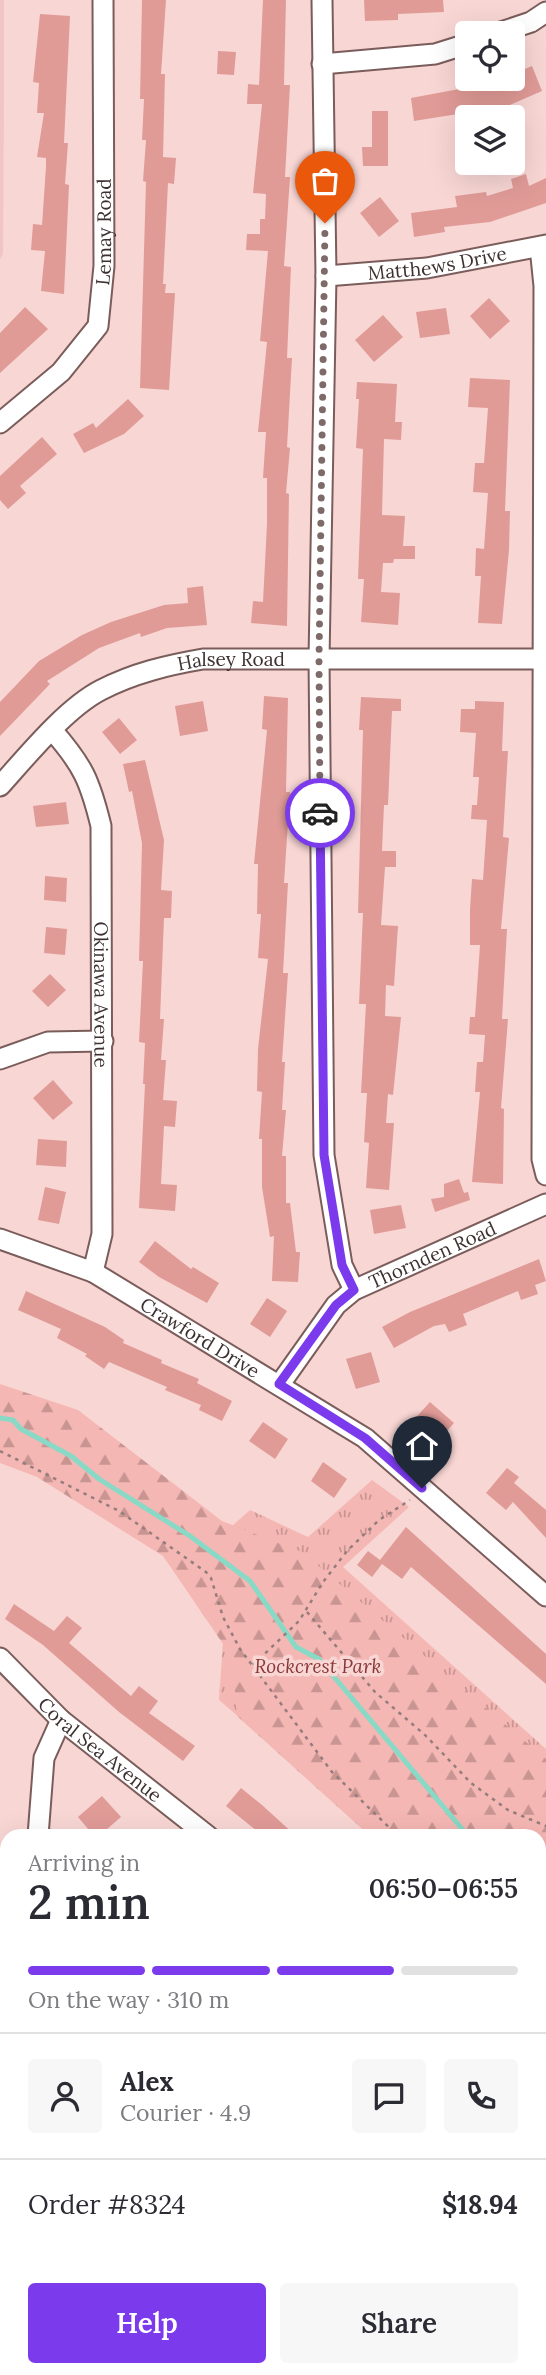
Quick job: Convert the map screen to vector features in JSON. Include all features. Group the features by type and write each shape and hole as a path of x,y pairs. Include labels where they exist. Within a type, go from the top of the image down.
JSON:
{"street":[{"name":"Lemay Road","path":"0,423 61,372 98,326 104,267 103,0"},
{"path":"323,0 326,276 319,659 324,1155 342,1265 354,1290"},
{"path":"525,24 546,12"},
{"path":"322,64 435,54 455,48"},
{"path":"543,246 542,1158 546,1175"},
{"name":"Matthews Drive","path":"326,276 427,268 543,246"},
{"name":"Halsey Road","path":"0,786 52,730 99,691 155,667 203,659 544,659"},
{"name":"Okinawa Avenue","path":"52,730 76,758 91,784 101,826 102,1234 93,1272"},
{"path":"0,1059 13,1052 48,1042 103,1041"},
{"name":"Thornden Road","path":"279,1384 336,1305 354,1290 546,1204"},
{"name":"Crawford Drive","path":"0,1239 93,1272 365,1438 546,1595"},
{"name":"Coral Sea Avenue","path":"0,1658 61,1720 199,1829"},
{"path":"39,1829 44,1758 61,1720"}],"path":[{"path":"0,1451 119,1511 195,1562 211,1578 229,1632 253,1665 332,1772 391,1829"},
{"path":"253,1665 307,1612 323,1582 347,1551 372,1526 410,1500 422,1488"},
{"path":"307,1612 375,1692 425,1735 471,1783 508,1810 546,1826"}],"shaded area":[{"path":"0,0 4,0 4,90 3,254 0,259"}],"green space":[{"name":"Rockcrest Park","path":"0,1384 78,1410 222,1521 302,1552 546,1759 546,1829 362,1829 237,1716 232,1657 163,1556 37,1477 0,1463"},
{"name":"Rockcrest Park","path":"372,1480 409,1507 343,1567 546,1749 546,1829 369,1829 219,1700 231,1527 250,1510 308,1537"}],"building":[{"path":"142,0 166,0 161,74 165,74 163,157 176,158 174,184 168,183 163,284 166,284 165,293 175,293 169,390 140,388 146,182 143,181 146,140 142,140 144,99 140,99"},
{"path":"263,0 286,0 284,85 290,85 285,177 290,177 284,266 291,267 287,358 292,358 286,493 289,494 287,626 251,623 253,601 263,602 267,524 267,478 263,478 266,432 258,432 267,342 260,341 268,251 246,250 247,234 260,234 260,219 265,219 266,194 253,193 262,104 247,104 248,84 259,85"},
{"path":"364,0 443,0 444,12 398,14 398,20 365,21"},
{"path":"40,14 70,16 64,143 68,143 65,184 69,185 64,294 41,291 45,251 31,250 33,224 42,225 46,167 46,158 37,157 44,113 37,113 39,83 33,82"},
{"path":"218,51 236,52 234,75 217,74"},
{"path":"532,66 542,91 510,105 455,105 455,114 414,121 411,98 455,90 525,91 525,69"},
{"path":"372,111 388,111 388,166 363,166 362,147 372,147"},
{"path":"525,174 529,186 546,178 546,203 490,222 444,227 445,232 414,237 411,213 457,207 455,196 486,192 487,196 513,188 511,179"},
{"path":"380,197 399,221 379,237 360,213"},
{"path":"489,298 510,321 490,339 470,316"},
{"path":"25,307 48,329 0,373 0,333"},
{"path":"446,308 450,334 420,338 416,312"},
{"path":"383,315 403,337 374,362 355,340"},
{"path":"470,378 510,380 505,511 510,511 509,550 502,624 478,623 481,576 475,576 476,548 484,549 488,493 473,492 475,463 484,463 488,408 468,407"},
{"path":"357,382 397,384 395,422 402,422 401,440 384,439 382,515 405,516 403,546 415,546 415,559 394,559 393,563 383,563 381,592 400,593 398,625 361,622 364,579 358,579 363,449 356,448 359,399 356,399"},
{"path":"128,399 144,416 124,434 84,453 73,434 93,423 96,428"},
{"path":"42,437 57,454 20,486 26,493 8,509 0,500 0,476"},
{"path":"203,586 207,625 167,628 141,637 140,633 99,648 47,681 50,684 0,736 0,702 39,661 82,635 111,622 164,605 188,603 187,588"},
{"path":"264,696 288,698 286,792 290,792 284,883 288,883 283,973 288,973 282,1062 285,1062 282,1110 286,1110 282,1156 286,1156 286,1203 290,1203 296,1252 300,1252 298,1282 272,1281 274,1236 270,1237 262,1187 262,1139 259,1139 262,1092 257,1091 258,1049 268,959 258,958 261,914 257,914 258,864 254,864 267,730 262,729"},
{"path":"361,697 401,699 401,711 392,711 388,805 384,805 382,851 396,851 396,867 385,867 381,925 398,926 394,986 386,985 385,1016 401,1017 393,1095 388,1094 386,1123 394,1123 389,1190 366,1188 369,1143 364,1142 367,1093 361,1093 366,1004 359,1004 363,913 358,913 363,730 359,730"},
{"path":"203,701 208,731 180,736 175,706"},
{"path":"475,701 504,702 502,751 508,751 503,837 509,838 501,929 507,929 502,1019 508,1019 501,1108 504,1109 503,1184 472,1182 480,1092 475,1092 477,1062 483,1062 485,1035 469,1034 470,1017 475,1017 480,945 470,945 470,909 472,879 483,880 487,820 471,819 472,805 477,805 479,777 473,777 476,733 460,732 461,709 475,709"},
{"path":"119,718 137,740 120,754 102,732"},
{"path":"145,760 164,840 161,890 172,891 171,918 164,918 160,1019 164,1019 161,1060 166,1060 163,1100 177,1101 175,1127 164,1126 161,1184 177,1185 175,1211 139,1208 145,1084 145,1043 139,1042 143,961 139,961 142,843 132,791 129,792 123,764"},
{"path":"66,802 69,824 36,827 33,806"},
{"path":"45,876 67,878 66,902 44,900"},
{"path":"46,927 67,929 65,955 44,953"},
{"path":"50,974 66,990 48,1007 32,991"},
{"path":"53,1080 73,1103 53,1120 33,1098"},
{"path":"38,1139 67,1141 66,1167 36,1165"},
{"path":"459,1179 470,1200 435,1212 431,1199 444,1197 444,1184"},
{"path":"45,1187 66,1192 59,1224 38,1220"},
{"path":"401,1205 406,1228 374,1234 370,1210"},
{"path":"155,1241 191,1269 193,1267 219,1283 207,1303 159,1277 139,1262"},
{"path":"539,1259 546,1281 535,1285 538,1294 521,1300 518,1291 463,1314 467,1325 449,1332 445,1324 434,1326 394,1348 382,1327 410,1312"},
{"path":"26,1291 105,1327 124,1340 123,1343 199,1379 197,1383 232,1401 222,1421 199,1410 201,1405 165,1390 167,1387 109,1362 104,1369 85,1356 87,1354 57,1338 61,1329 18,1310"},
{"path":"267,1298 287,1311 270,1337 250,1324"},
{"path":"371,1352 380,1382 356,1389 346,1359"},
{"path":"430,1402 454,1423 434,1446 410,1424"},
{"path":"263,1422 288,1439 275,1459 249,1441"},
{"path":"323,1462 347,1479 334,1498 311,1481"},
{"path":"507,1468 519,1477 514,1483 546,1510 546,1538 513,1502 506,1510 486,1493"},
{"path":"406,1527 546,1654 546,1684 411,1567 402,1579 382,1564 372,1577 357,1565 368,1551 380,1560"},
{"path":"14,1604 54,1631 67,1616 82,1628 69,1643 131,1696 139,1686 158,1701 149,1713 195,1746 183,1761 119,1712 43,1645 5,1619"},
{"path":"241,1788 288,1829 254,1829 226,1806"},
{"path":"102,1796 121,1817 107,1829 88,1829 78,1817"}],"waterway":[{"path":"0,1418 13,1420 21,1429 71,1456 99,1479 190,1536 250,1581 296,1647 319,1659 462,1829"}],"way so far":[{"path":"320,813 319,659 325,223"}],"route":[{"path":"320,813 324,1155 342,1265 354,1290 336,1305 279,1384 365,1438 422,1488"}]}
